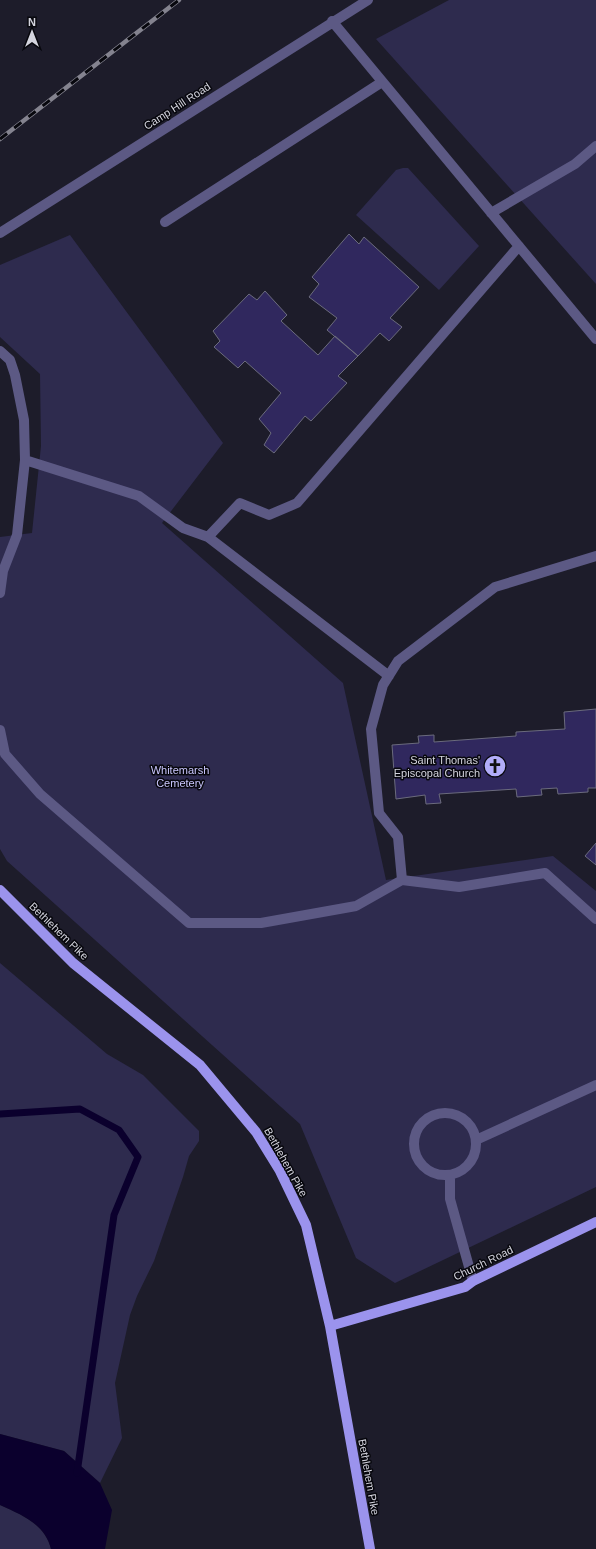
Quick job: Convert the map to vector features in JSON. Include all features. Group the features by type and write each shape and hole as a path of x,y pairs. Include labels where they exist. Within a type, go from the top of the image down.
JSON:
{"main road":[{"name":"Bethlehem Pike","path":"0,890 73,963 200,1066 256,1132 280,1171 306,1226 330,1326 370,1549"},
{"name":"Church Road","path":"330,1326 464,1287 596,1222"}],"street":[{"name":"Camp Hill Road","path":"0,233 332,21 368,0"},
{"path":"332,21 596,339"},
{"path":"165,222 382,82"},
{"path":"491,213 575,164 596,146"},
{"path":"208,537 240,503 270,516 298,503 519,246"},
{"path":"0,351 10,360 15,375 24,420 25,460 16,534 4,571 0,593"},
{"path":"25,460 139,496 183,528 208,537 389,676"},
{"path":"402,880 398,837 379,813 371,728 383,685 398,660 495,587 596,556"},
{"path":"0,730 5,754 40,794 189,923 261,923 356,906 402,880 460,887 545,873 596,919"},
{"path":"476,1140 596,1085"},
{"path":"448,1112 458,1115 467,1121 473,1130 476,1140 476,1149 470,1162 460,1172 450,1175 439,1175 430,1171 421,1164 416,1155 414,1145 415,1135 420,1125 427,1118 448,1112"},
{"path":"450,1175 450,1199 474,1281"}],"green space":[{"path":"449,0 596,0 596,284 376,39"},
{"path":"408,168 479,246 439,290 356,215 396,170"},
{"name":"Whitemarsh Cemetery","path":"70,235 223,443 162,523 343,683 386,880 553,856 596,891 596,1187 395,1283 356,1258 300,1124 7,861 0,849 0,537 32,533 41,446 40,374 0,337 0,265"},
{"path":"0,963 107,1054 143,1075 199,1131 199,1141 189,1156 154,1261 137,1296 130,1315 115,1383 122,1438 100,1483 64,1451 0,1434"},
{"path":"0,1505 32,1521 44,1533 51,1549 0,1549"}],"shaded area":[{"path":"0,1434 64,1451 100,1483 112,1510 105,1549 51,1549 44,1533 32,1521 0,1505"}],"building":[{"path":"349,234 359,244 364,237 419,287 390,318 402,327 389,341 380,333 358,356 327,330 337,318 309,297 319,284 312,277"},
{"path":"265,291 287,315 281,321 318,355 335,336 358,356 338,376 347,383 311,421 305,416 274,453 264,445 271,433 259,419 281,393 245,361 238,368 214,347 220,341 213,331 249,294 257,300"},
{"name":"Saint Thomas' Episcopal Church","path":"596,709 596,788 588,788 588,792 558,794 557,788 541,789 542,795 517,797 516,789 439,794 441,803 426,804 425,795 396,799 392,745 419,743 418,736 434,735 434,742 516,736 516,732 565,729 564,712"},
{"path":"596,843 596,865 585,856"}],"waterway":[{"path":"0,1114 80,1109 119,1130 138,1157 114,1215 77,1473"}],"railway":[{"path":"0,139 179,0"}],"place":[{"name":"Saint Thomas' Episcopal Church","path":"495,766"}]}
